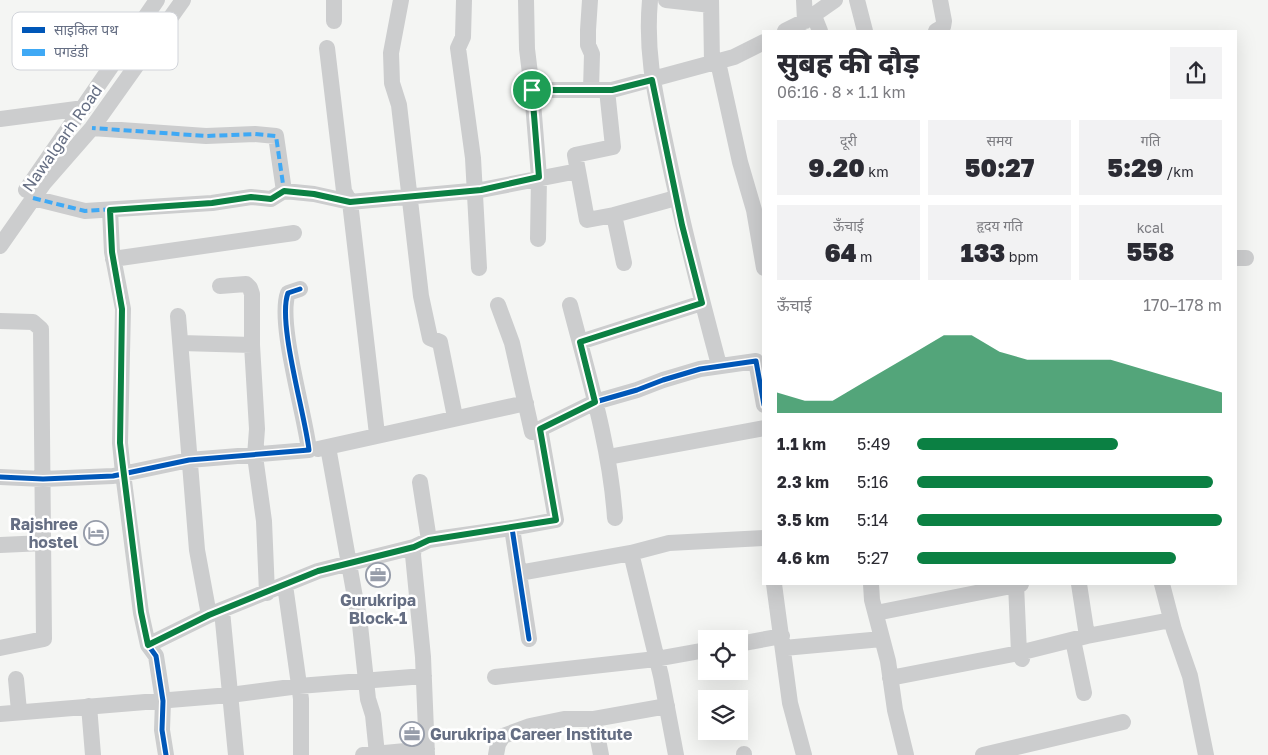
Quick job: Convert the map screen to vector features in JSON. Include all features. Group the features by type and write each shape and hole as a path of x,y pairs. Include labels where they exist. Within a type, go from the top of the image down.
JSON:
{"street":[{"name":"Nawalgarh Road","path":"149,12 157,0"},
{"path":"174,12 183,0"},
{"path":"334,0 334,21"},
{"path":"401,0 392,53 392,83 399,105 421,296 430,338 440,342 455,417"},
{"path":"464,0 463,37 458,48 473,158 479,268"},
{"path":"526,0 527,49 539,177 538,239"},
{"path":"590,0 588,38 613,146 575,155 586,220 614,215 676,198"},
{"path":"650,0 648,52 652,80 676,198 719,365"},
{"path":"666,0 711,2 715,62 754,210 762,256"},
{"path":"804,0 809,18 819,30"},
{"path":"787,30 809,18 835,0"},
{"path":"858,0 865,30"},
{"path":"938,30 943,27 944,21 940,0"},
{"path":"532,90 599,90 652,80 734,57 762,43"},
{"path":"327,48 344,191 350,202 377,434"},
{"name":"Nawalgarh Road","path":"0,226 110,70"},
{"path":"0,246 44,183 92,128 133,70"},
{"path":"0,119 84,108"},
{"path":"92,128 206,136 255,134 276,136 284,191"},
{"path":"34,198 85,211 212,203 251,197 271,199 284,191 314,194 350,202 475,190 578,171"},
{"path":"110,210 113,259 122,309 120,443 122,473 141,612 148,645 156,656 163,701 162,730 166,755"},
{"path":"614,215 624,263"},
{"path":"113,259 294,233"},
{"path":"220,286 246,284 250,288 256,393 255,456 264,521 267,593"},
{"path":"300,289 288,293 285,306 290,354 306,426 309,450"},
{"path":"580,342 702,303"},
{"path":"498,305 512,344 532,432 595,402 672,377 719,365 760,361 762,383"},
{"path":"570,305 608,456 615,518"},
{"path":"178,316 200,574 216,613 230,696 236,755"},
{"path":"0,321 33,322 41,329 44,543 44,639 0,648"},
{"path":"181,343 252,344"},
{"path":"0,477 43,479 113,476 189,460 309,450 377,434 420,428 455,417 526,403"},
{"path":"608,456 762,428"},
{"path":"148,645 216,613 318,571 422,544 556,520 540,429"},
{"path":"328,447 350,563 368,699 373,715 370,754 427,752 424,676 413,555 422,544 420,482"},
{"path":"512,528 529,639"},
{"path":"519,573 631,553 669,543 762,538"},
{"path":"0,545 44,543"},
{"path":"631,553 667,706 676,755"},
{"path":"285,585 299,686 301,755"},
{"path":"774,585 790,703 804,755"},
{"path":"871,585 895,710 906,755"},
{"path":"876,613 948,591 1007,585"},
{"path":"1017,585 1020,656"},
{"path":"1079,585 1084,693"},
{"path":"1162,585 1171,620 1190,676 1206,755"},
{"path":"890,678 1020,656 1080,638 1171,620"},
{"path":"748,644 882,639"},
{"path":"495,677 656,659 698,651"},
{"path":"0,714 18,711 230,696 299,686 424,676"},
{"path":"16,679 18,711"},
{"path":"89,706 93,755"},
{"path":"496,755 498,744 503,736 530,726 564,719 594,719 667,706"},
{"path":"594,719 601,755"},
{"path":"983,755 1123,722"}],"marked path":[{"path":"33,198 85,211 212,203 251,197 271,199 284,191 276,136 255,134 206,136 92,128"}],"cycle path":[{"path":"110,210 112,252 123,309 120,443 123,473 141,613 148,645 156,656 163,701 162,730 166,755"},
{"path":"0,477 43,479 113,476 189,460 309,450 286,325 288,293 300,289"},
{"path":"529,639 512,528 556,520 540,429 595,402 700,369 756,361 762,394"}],"place":[{"name":"Rajshree hostel","path":"96,533"},
{"name":"Gurukripa Block-1","path":"378,575"},
{"name":"Gurukripa Career Institute","path":"412,734"}],"route":[{"path":"652,80 682,225 702,303 580,342 595,402 540,429 556,520 429,540 414,547 318,571 209,615 148,645 141,612 122,473 120,443 122,422 122,309 112,252 110,210 212,203 251,197 271,199 284,191 314,194 350,202 394,199 415,195 481,190 539,177 532,90 612,90 652,80"}]}
